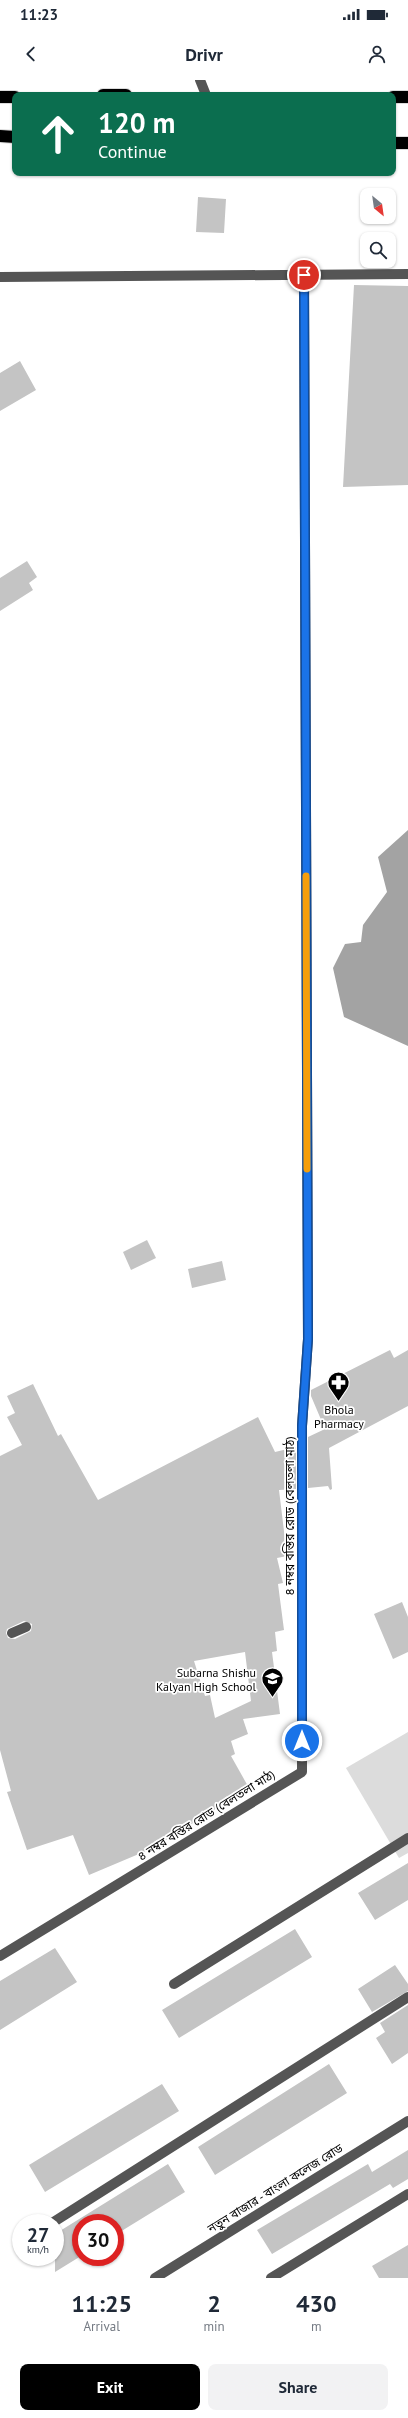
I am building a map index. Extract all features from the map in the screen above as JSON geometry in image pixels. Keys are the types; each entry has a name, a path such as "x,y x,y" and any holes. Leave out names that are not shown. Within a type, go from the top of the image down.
{"highway":[{"path":"0,97 12,97"},
{"path":"396,97 408,97"},
{"path":"0,136 12,137"},
{"path":"396,143 408,142"}],"street":[{"path":"200,80 205,92"},
{"path":"0,277 408,274"},
{"name":"৪ নম্বর বস্তির রোড (বেলতলা মাঠ)","path":"0,1956 302,1772 302,1426 308,1339 304,275"},
{"path":"12,1633 26,1627"},
{"path":"174,1984 408,1838"},
{"path":"64,2215 408,1997"},
{"name":"নতুন বাজার - বাংলা কলেজ রোড","path":"155,2278 408,2120"},
{"path":"271,2278 408,2194"}],"shaded area":[{"path":"408,830 408,1046 344,1017 333,968 345,944 361,942 363,925 387,892 378,857"},
{"path":"408,1732 408,1853 399,1858 346,1768"}],"building":[{"path":"198,197 226,199 224,233 196,232"},
{"path":"354,285 408,286 408,485 343,487"},
{"path":"20,361 36,390 0,411 0,373"},
{"path":"27,561 37,577 29,583 33,590 0,611 0,578"},
{"path":"147,1240 156,1258 131,1270 123,1252"},
{"path":"222,1261 226,1280 192,1288 188,1269"},
{"path":"390,1350 394,1358 408,1350 408,1406 329,1448 332,1489 330,1490 328,1486 308,1488 308,1437 325,1429 311,1396 311,1390"},
{"path":"33,1384 58,1436 61,1434 98,1500 258,1417 275,1452 296,1447 296,1489 279,1490 287,1556 277,1558 283,1583 278,1584 284,1630 275,1632 277,1651 272,1652 280,1714 243,1719 248,1734 231,1741 235,1754 231,1756 249,1788 153,1848 89,1875 73,1835 27,1850 7,1792 11,1791 0,1750 0,1456 22,1445 7,1417 15,1413 7,1396","holes":["24,1621 32,1624 31,1631 15,1639 8,1638 6,1633 7,1629","245,1652 251,1701 215,1718 210,1695 205,1696 194,1661"]},
{"path":"402,1602 408,1617 408,1652 393,1659 374,1614"},
{"path":"408,1863 408,1900 375,1920 358,1893"},
{"path":"295,1929 312,1957 179,2038 162,2010"},
{"path":"55,1948 77,1982 0,2030 0,1981"},
{"path":"395,1965 408,1984 408,1991 372,2012 358,1989"},
{"path":"408,2005 408,2053 392,2064 376,2038 385,2032 380,2023"},
{"path":"329,2064 347,2093 215,2175 198,2147"},
{"path":"162,2084 179,2111 45,2192 29,2165"},
{"path":"408,2150 408,2179 393,2188 390,2184 272,2254 257,2230 368,2164 372,2172"},
{"path":"168,2164 185,2192 124,2229 124,2214 87,2214"},
{"path":"72,2223 72,2262 55,2272 55,2266 64,2266 64,2228"},
{"path":"408,2245 408,2278 379,2278 372,2266"}],"slow traffic":[{"path":"306,876 307,1169"}],"place":[{"name":"Bhola Pharmacy","path":"339,1402"},
{"name":"Subarna Shishu Kalyan High School","path":"272,1698"}],"route":[{"path":"302,1741 302,1426 308,1339 304,275"}]}
